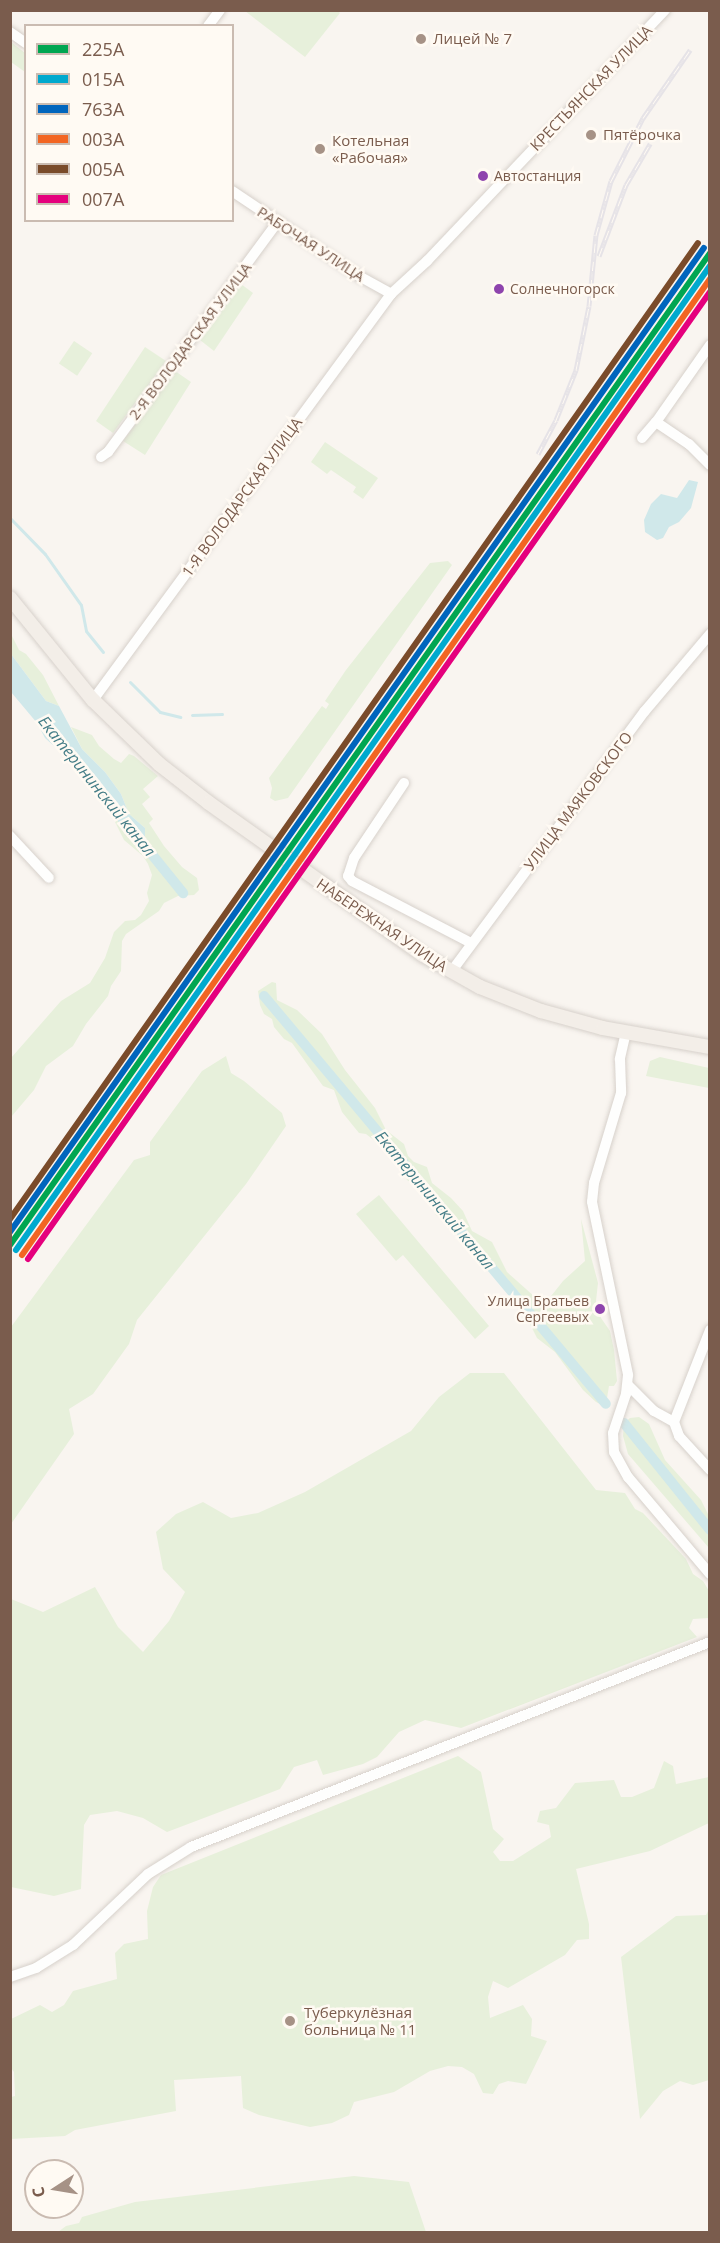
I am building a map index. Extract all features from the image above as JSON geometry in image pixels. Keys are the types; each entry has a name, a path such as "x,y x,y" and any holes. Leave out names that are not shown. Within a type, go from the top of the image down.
{"main road":[{"name":"НАБЕРЕЖНАЯ УЛИЦА","path":"10,598 93,700 133,740 209,804 423,955 492,993 541,1011 626,1032 710,1047"}],"street":[{"path":"210,24 220,10"},
{"name":"КРЕСТЬЯНСКАЯ УЛИЦА","path":"391,294 427,261 665,10"},
{"path":"10,32 24,42"},
{"name":"РАБОЧАЯ УЛИЦА","path":"234,192 391,294"},
{"name":"2-Я ВОЛОДАРСКАЯ УЛИЦА","path":"101,457 108,452 278,223"},
{"name":"1-Я ВОЛОДАРСКАЯ УЛИЦА","path":"93,700 391,294"},
{"path":"642,438 656,422 710,345"},
{"path":"656,422 689,444 710,465"},
{"name":"УЛИЦА МАЯКОВСКОГО","path":"452,972 471,943 645,711 710,634"},
{"path":"404,783 354,858 348,876 352,881 471,943"},
{"path":"10,836 49,878"},
{"path":"626,1032 620,1059 621,1093 594,1183 592,1202 624,1349 628,1385 612,1440 614,1452 628,1477 710,1574"},
{"path":"710,1330 674,1422 679,1436 710,1470"},
{"path":"628,1385 654,1411 674,1422"},
{"path":"10,1977 36,1968 73,1945 148,1874 191,1847 710,1642"}],"green space":[{"path":"245,11 338,11 340,13 305,57"},
{"path":"11,42 24,52 24,71 11,62"},
{"path":"241,284 253,293 214,351 200,340"},
{"path":"74,341 92,353 77,376 59,363"},
{"path":"145,347 166,361 113,433 96,421"},
{"path":"175,371 191,382 145,455 123,441"},
{"path":"325,442 378,478 363,499 353,492 356,487 331,470 327,474 311,462"},
{"path":"448,561 452,565 288,798 275,801 270,798 272,788 269,778 322,706 326,709 329,704 325,701 346,670 430,563"},
{"path":"10,632 19,650 26,654 43,675 59,706 46,701 11,654"},
{"path":"71,727 92,735 99,746 121,763 129,754 158,776 143,789 150,797 142,804 153,819 149,823 164,846 182,867 197,878 199,890 194,895 178,896 164,903 159,911 126,934 122,941 121,971 111,986 108,996 86,1024 73,1046 46,1066 34,1090 11,1117 11,1058 61,1001 90,983 105,958 114,932 125,921 135,920 141,915 149,901 147,893 152,875 148,864 143,856 124,840 115,822 116,813 118,821 145,828 129,814 121,794 105,772 82,749"},
{"path":"272,982 276,983 277,1000 297,1010 322,1034 345,1070 375,1108 386,1130 404,1144 408,1156 414,1162 427,1167 432,1183 463,1211 472,1231 492,1242 507,1272 544,1305 563,1281 585,1261 581,1219 598,1283 596,1301 601,1318 610,1331 614,1350 617,1381 614,1386 609,1386 606,1404 596,1402 583,1390 555,1352 537,1338 527,1318 494,1276 477,1257 466,1250 451,1224 436,1215 429,1197 421,1188 407,1180 397,1162 380,1145 366,1134 359,1133 342,1112 334,1090 323,1086 292,1043 284,1039 274,1027 272,1019 264,1014 260,1005 258,991"},
{"path":"226,1056 231,1073 282,1113 286,1126 246,1184 137,1320 129,1344 93,1394 69,1409 74,1434 11,1524 11,1327 134,1160 150,1155 150,1142 202,1071"},
{"path":"660,1057 709,1068 709,1088 646,1076 650,1061"},
{"path":"379,1195 489,1326 475,1339 403,1255 396,1261 356,1214"},
{"path":"470,1373 504,1373 596,1490 625,1493 635,1509 643,1513 686,1559 693,1574 703,1581 709,1591 709,1618 693,1619 689,1628 697,1637 461,1728 425,1720 399,1732 377,1757 363,1764 323,1775 317,1760 294,1767 280,1789 167,1832 143,1818 117,1811 90,1815 84,1825 81,1889 54,1896 11,1887 11,1599 43,1612 95,1587 118,1627 143,1652 169,1621 185,1592 163,1569 156,1532 176,1514 203,1502 231,1518 258,1513 305,1492 411,1431 439,1397"},
{"path":"639,1417 649,1424 665,1460 701,1500 709,1516 709,1548 628,1454 623,1436 624,1423 630,1418"},
{"path":"458,1756 481,1772 493,1829 504,1839 493,1852 500,1861 513,1861 551,1837 549,1825 537,1822 540,1811 556,1808 575,1783 614,1780 621,1797 632,1797 654,1788 664,1761 673,1766 676,1784 709,1777 709,1823 650,1851 576,1869 589,1924 589,1939 577,1940 565,1955 508,1988 493,1981 488,1997 490,2018 523,2005 532,2019 531,2036 547,2041 526,2084 508,2081 499,2084 493,2094 483,2093 474,2074 462,2067 448,2066 430,2071 394,2092 354,2102 349,2115 332,2123 310,2127 259,2115 243,2108 241,2076 174,2080 176,2111 75,2130 65,2136 11,2139 11,2097 15,2096 14,2072 11,2068 11,2019 40,2005 52,2012 64,2005 73,1991 117,1979 115,1953 124,1944 148,1939 147,1911 153,1887 161,1875"},
{"path":"709,1909 709,2080 693,2085 680,2081 663,2091 640,2119 621,1957 676,1916 706,1915"},
{"path":"354,2176 409,2182 426,2232 58,2232 66,2226 79,2223 84,2216 135,2202"}],"water":[{"path":"689,480 698,482 691,508 679,522 669,527 663,538 657,540 645,532 644,520 651,504 661,494 677,498"},
{"path":"11,654 46,701 59,706 82,749 105,772 121,794 129,814 145,828 145,841 133,841 118,821 115,807 107,795 92,777 76,772 73,763 45,738 37,723 11,692"}],"waterway":[{"path":"10,518 45,554 81,605 86,631 103,652"},
{"path":"130,682 160,712 180,717"},
{"path":"192,715 222,714"},
{"name":"Екатерининский канал","path":"80,766 123,819"},
{"name":"Екатерининский канал","path":"133,831 183,893"},
{"name":"Екатерининский канал","path":"264,996 606,1404"},
{"name":"Екатерининский канал","path":"624,1423 710,1530"}],"railway":[{"path":"538,454 556,420 576,370 589,306 596,235 611,181 643,118 690,50"},
{"path":"599,256 626,185 650,144"}],"transit line":[{"name":"005А","path":"10,1219 698,243"},
{"name":"763А","path":"10,1232 704,248"},
{"name":"225А","path":"10,1245 710,253"},
{"name":"015А","path":"16,1250 710,266"},
{"name":"003А","path":"22,1255 710,279"},
{"name":"007А","path":"28,1259 710,292"}],"place":[{"name":"Лицей № 7","path":"421,39"},
{"name":"Пятёрочка","path":"591,135"},
{"name":"Котельная «Рабочая»","path":"320,149"},
{"name":"Автостанция","path":"483,176"},
{"name":"Солнечногорск","path":"499,289"},
{"name":"Улица Братьев Сергеевых","path":"600,1309"},
{"name":"Туберкулёзная больница № 11","path":"290,2021"}]}
